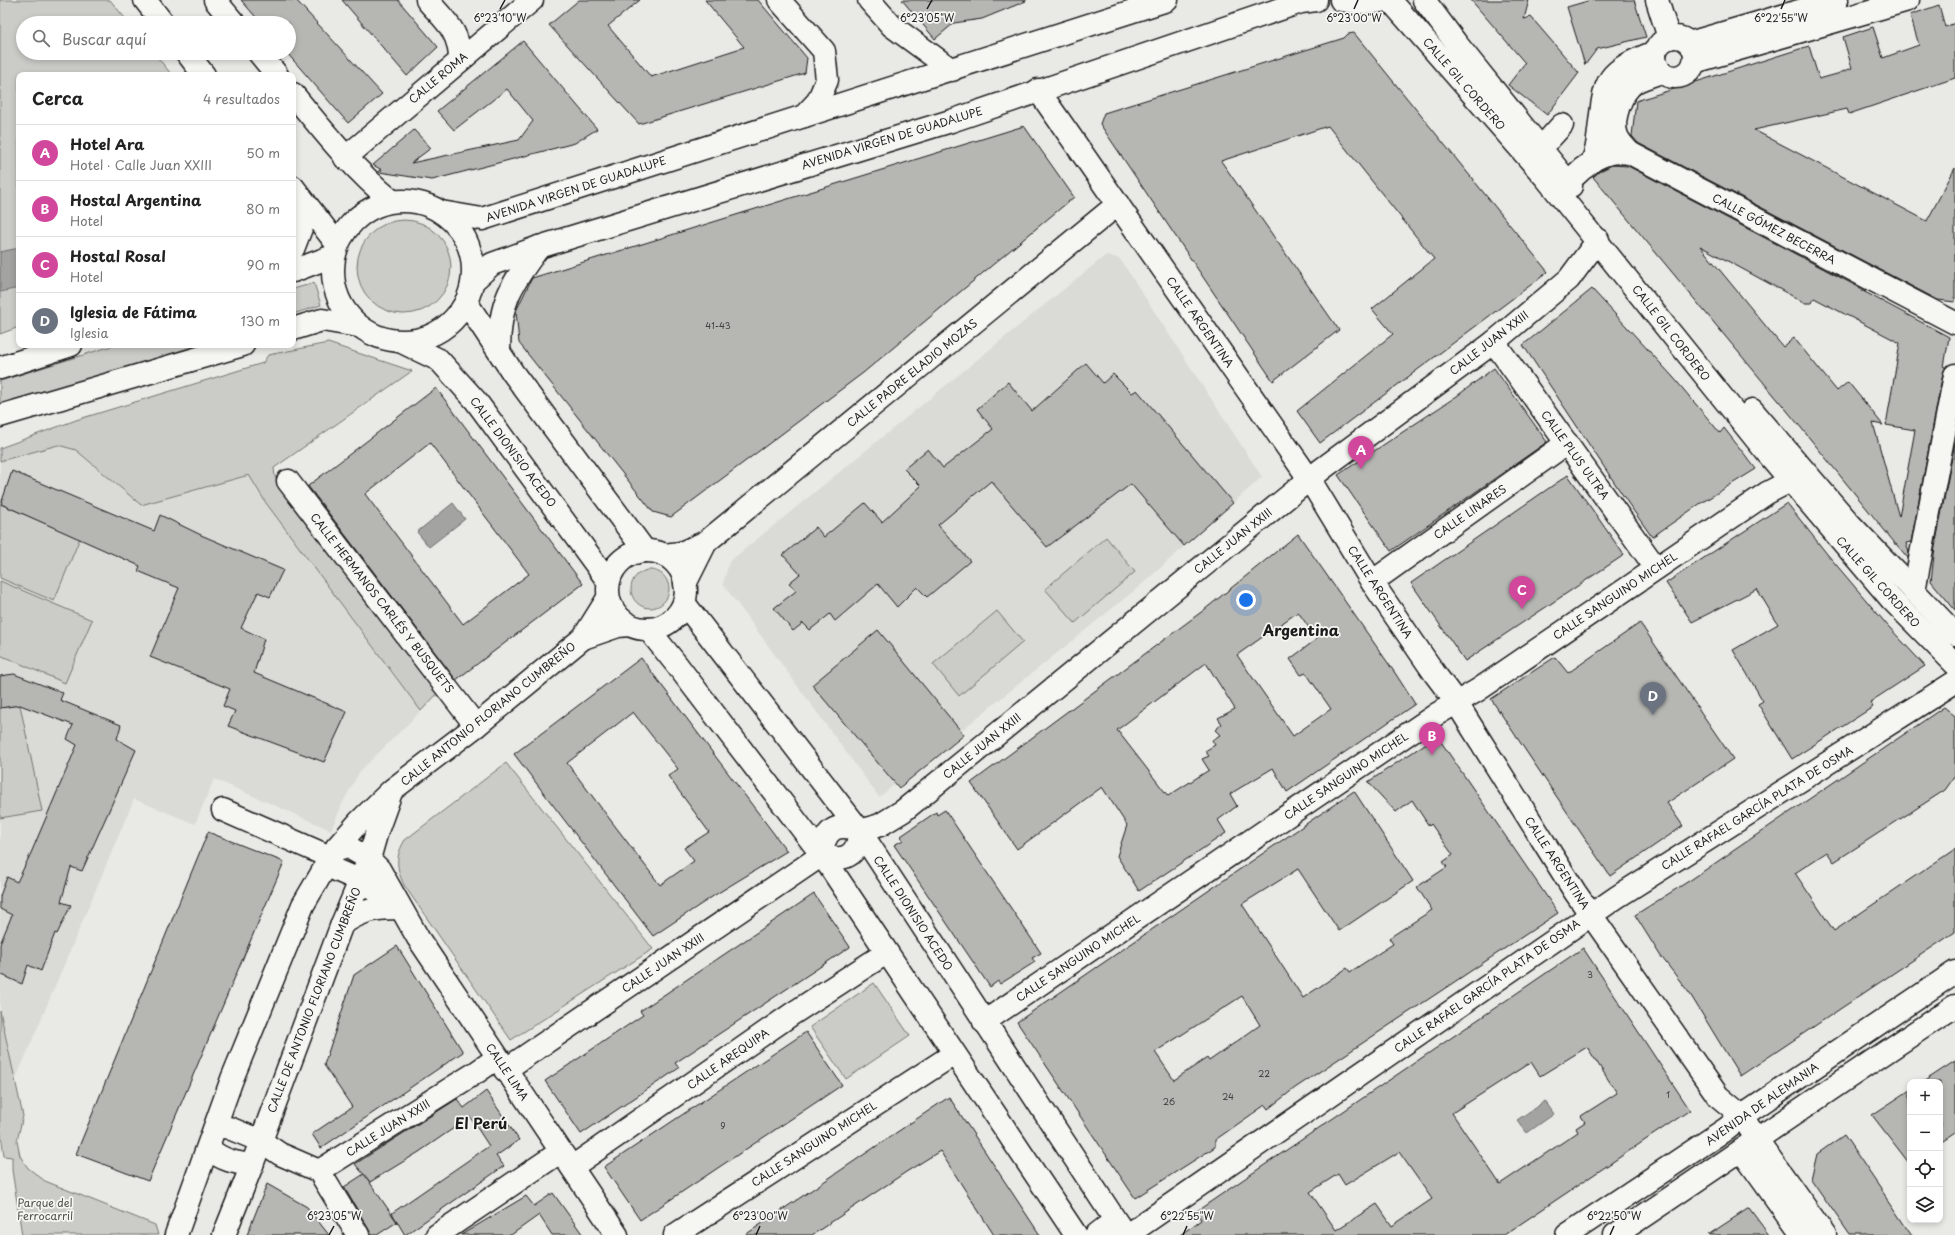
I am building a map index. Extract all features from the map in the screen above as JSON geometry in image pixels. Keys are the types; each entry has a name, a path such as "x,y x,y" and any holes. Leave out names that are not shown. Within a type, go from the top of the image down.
{"street":[{"path":"145,0 158,16"},
{"path":"215,0 228,16"},
{"path":"427,0 454,32 460,45 460,60"},
{"name":"CALLE ROMA","path":"345,158 532,0"},
{"path":"779,0 824,51 827,80 818,101 804,116"},
{"path":"869,0 892,26 952,70"},
{"name":"AVENIDA VIRGEN DE GUADALUPE","path":"441,212 482,219 952,70 1167,0"},
{"name":"AVENIDA VIRGEN DE GUADALUPE","path":"473,282 492,264 539,247 944,123 1301,2 1316,0"},
{"path":"1341,0 1357,3 1374,3 1386,0"},
{"name":"CALLE GIL CORDERO","path":"1390,0 1563,187 1780,445 1850,524 1955,634"},
{"name":"CALLE GIL CORDERO","path":"1424,0 1466,55 1542,147 1563,187 1598,240 1790,481 1891,600 1955,664"},
{"path":"1657,0 1674,53"},
{"path":"1630,153 1622,145 1616,134 1619,103 1628,89 1674,53 1837,0"},
{"path":"1592,161 1597,144 1601,107 1605,90 1610,78 1619,68 1674,53 1908,0"},
{"path":"192,60 202,72"},
{"path":"265,60 275,72"},
{"name":"CALLE ARGENTINA","path":"1038,90 1310,480 1372,582 1456,702 1591,915 1718,1096 1734,1123"},
{"path":"296,98 345,158 369,182 392,201"},
{"path":"1542,147 1562,125"},
{"name":"CALLE GÓMEZ BECERRA","path":"1563,187 1592,161 1604,154 1615,151 1630,153 1818,253 1955,323"},
{"path":"298,193 335,250"},
{"path":"296,240 302,223 298,193"},
{"path":"392,201 415,202 441,212 456,225 467,242 473,262 473,282 466,302 455,319 440,332 422,339 402,342 379,338 358,326 345,312 336,294 332,275 335,250 353,220 371,208 392,201"},
{"name":"CALLE PADRE ELADIO MOZAS","path":"654,553 681,553 706,542 1118,204"},
{"name":"CALLE JUAN XXIII","path":"860,831 880,825 903,811 1322,469 1494,342 1569,279 1598,240"},
{"path":"499,350 500,322 508,292 539,247"},
{"path":"296,270 335,250"},
{"path":"466,302 518,380 654,553"},
{"path":"296,328 322,320 358,326"},
{"name":"CALLE DIONISIO ACEDO","path":"402,342 439,360 476,402 608,589"},
{"name":"CALLE PLUS ULTRA","path":"1494,342 1656,568"},
{"path":"0,368 62,348"},
{"path":"0,416 233,348"},
{"path":"1914,591 1955,375"},
{"name":"CALLE LINARES","path":"1372,582 1567,443"},
{"name":"CALLE HERMANOS CARLÉS Y BUSQUETS","path":"288,481 476,726"},
{"name":"CALLE SANGUINO MICHEL","path":"984,1022 1456,702 1478,690 1767,493 1790,481"},
{"name":"CALLE PADRE ELADIO MOZAS","path":"684,594 706,542"},
{"path":"638,627 659,627 670,622 678,613 684,594 682,572 674,562 654,553 633,553 622,559 613,569 608,589 612,609 620,618 638,627 677,664 822,855 1076,1235"},
{"name":"CALLE ANTONIO FLORIANO CUMBREÑO","path":"583,638 608,589"},
{"name":"CALLE DIONISIO ACEDO","path":"684,594 860,831 1123,1232"},
{"name":"CALLE ANTONIO FLORIANO CUMBREÑO","path":"331,856 359,822 392,790 476,726 583,638 618,626 638,627"},
{"name":"CALLE RAFAEL GARCÍA PLATA DE OSMA","path":"1096,1235 1105,1228 1123,1232 1591,915 1955,682"},
{"name":"CALLE ANTONIO FLORIANO CUMBREÑO","path":"369,859 376,831 392,790"},
{"path":"176,1235 232,1079 303,905 331,856 223,810"},
{"path":"822,855 834,859 843,858 854,851 859,844 860,831"},
{"name":"CALLE LIMA","path":"400,908 359,880 331,856 350,848 369,859 385,878 400,908 501,1064 617,1235"},
{"name":"CALLE JUAN XXIII","path":"319,1171 477,1072 501,1064 822,855"},
{"name":"CALLE DE ANTONIO FLORIANO CUMBREÑO","path":"224,1235 252,1165 342,924 369,859"},
{"path":"342,924 357,914 368,910 379,908 400,908"},
{"name":"CALLE AREQUIPA","path":"437,1235 566,1159 886,952"},
{"name":"AVENIDA DE ALEMANIA","path":"1567,1235 1955,972"},
{"path":"1615,1235 1955,1006"},
{"name":"CALLE SANGUINO MICHEL","path":"675,1235 954,1054"},
{"path":"1734,1123 1767,1171 1802,1235"},
{"path":"216,1126 229,1128 261,1141 280,1154 319,1171 358,1235"},
{"path":"208,1149 220,1158 237,1164 252,1165"},
{"path":"1767,1171 1826,1235"}],"shaded area":[{"path":"16,249 16,289 0,292 0,252"},
{"path":"1106,255 1120,259 1262,477 1140,586 879,797 723,584 729,562"},
{"path":"58,445 76,450 141,505 249,475 266,503 421,711 360,771 343,802 331,830 214,779 195,824 134,799 15,1081 0,1011 0,461"},
{"path":"453,503 465,519 429,547 417,532"},
{"path":"1545,1101 1554,1114 1527,1133 1517,1120"}],"green space":[{"path":"0,0 110,0 123,16 16,16 16,60 160,60 170,72 16,72 16,328 0,334"},
{"path":"404,220 422,223 437,234 448,249 451,267 448,285 437,300 422,311 404,314 386,311 371,300 360,285 357,267 360,249 371,234 386,223"},
{"path":"314,283 321,305 296,313 296,288"},
{"path":"328,343 412,371 274,468 275,477 439,692 421,711 266,503 249,475 141,505 76,450 58,445 0,461 0,448 76,420 263,363 268,355"},
{"path":"105,348 189,348 0,410 0,381"},
{"path":"0,504 80,538 54,601 0,578"},
{"path":"1106,537 1135,572 1075,623 1045,589"},
{"path":"646,570 654,570 666,579 669,589 666,599 660,605 654,608 646,608 634,599 631,593 631,585 640,573"},
{"path":"0,581 92,620 65,683 0,655"},
{"path":"997,611 1023,642 959,696 933,664"},
{"path":"20,705 42,811 0,818 0,708"},
{"path":"506,763 653,949 511,1040 404,885 398,868 398,857 405,840"},
{"path":"874,983 910,1036 846,1079 810,1027"},
{"name":"Parque del Ferrocarril","path":"0,1011 23,1116 17,1141 20,1156 28,1168 45,1181 155,1225 158,1235 22,1235 12,1170 12,1157 4,1156 0,1127"}],"building":[{"path":"241,0 296,0 382,94 348,123 293,60 296,60 296,16 255,16"},
{"path":"342,0 398,0 438,47 407,76"},
{"path":"579,0 640,0 608,26 651,77 744,47 705,0 758,0 807,58 805,73 639,124 549,25"},
{"path":"902,0 1026,1 982,19 954,23 935,39"},
{"path":"1471,0 1529,0 1524,19 1531,17 1579,73 1547,115 1508,85 1525,63"},
{"path":"1591,0 1634,0 1646,37 1597,49 1585,65 1567,7"},
{"path":"1939,5 1945,27 1955,23 1955,78 1849,114 1847,109 1754,130 1927,221 1955,168 1955,302 1938,300 1638,143 1632,136 1636,101 1809,46 1819,79 1837,74 1852,68 1843,37 1873,27 1883,58 1919,45 1910,15"},
{"path":"1354,33 1548,272 1320,443 1297,411 1393,334 1372,309 1434,259 1328,126 1221,161 1339,330 1273,381 1100,124 1104,113 1344,38 1348,34"},
{"path":"523,41 597,129 575,143 432,180 379,172 379,170 382,170 373,165 414,130 431,148 411,163 519,140 533,121 507,89 454,130 437,111"},
{"path":"1024,126 1074,197 863,373 671,517 653,512 519,343 516,311 532,278"},
{"path":"1612,165 1628,166 1866,291 1861,290 1949,337 1944,367 1946,367 1943,373 1911,542 1906,543 1909,553 1908,558 1896,544 1894,544 1894,542 1798,424 1593,177 1600,171","holes":["1700,246 1805,303 1812,303 1814,298 1900,343 1886,425 1915,430 1899,517 1873,423 1883,425 1848,382 1837,391 1794,338 1783,347"]},
{"path":"1592,289 1673,377 1720,433 1724,428 1756,469 1701,503 1652,537 1523,345"},
{"path":"1086,363 1103,383 1113,374 1132,393 1137,390 1233,503 1184,546 1131,484 1047,547 991,481 938,525 970,561 927,597 917,587 897,607 878,584 835,621 830,614 810,630 803,623 793,631 774,608 796,591 789,583 800,574 783,555 816,527 824,537 865,503 882,522 921,486 904,469 928,449 943,468 993,429 977,409 1008,382 1032,411"},
{"path":"1494,368 1547,442 1391,551 1338,475 1457,396"},
{"path":"436,388 583,584 456,680 308,486","holes":["430,443 529,574 463,624 365,494"]},
{"path":"1955,442 1955,610 1931,581 1935,547"},
{"path":"12,471 154,531 160,515 201,535 283,570 270,597 258,592 241,628 264,639 254,673 347,712 324,762 228,726 235,711 223,706 230,689 150,657 179,588 138,571 140,566 1,504"},
{"path":"1568,475 1624,555 1465,661 1411,583"},
{"path":"1787,503 1827,554 1888,626 1925,666 1870,702 1873,707 1792,759 1758,704 1763,701 1733,650 1778,624 1757,589 1692,622 1666,583"},
{"path":"1298,534 1415,704 1287,792 1273,768 1230,794 1237,806 1218,820 1226,833 1139,891 1117,856 1127,825 1102,787 1017,849 971,783 1204,610","holes":["1298,612 1317,639 1290,659 1301,675 1306,673 1331,709 1293,736 1237,655","1206,663 1235,709 1218,718 1222,724 1215,730 1220,735 1212,740 1215,745 1205,751 1209,756 1202,759 1209,770 1168,796 1117,730"]},
{"path":"1640,623 1733,759 1667,803 1683,826 1610,876 1491,699 1555,657 1568,673"},
{"path":"878,630 964,735 899,788 812,685"},
{"path":"641,658 787,851 718,893 653,936 514,754","holes":["633,712 678,769 668,776 709,832 684,848 694,861 660,885 567,763"]},
{"path":"14,674 63,693 60,700 121,725 117,739 136,750 82,871 71,867 61,902 71,905 57,934 55,933 41,971 28,965 22,984 0,974 0,944 12,915 0,909 0,896 7,877 17,882 77,745 67,739 73,725 20,705 0,708 0,676"},
{"path":"1944,707 1955,716 1955,776 1945,790 1834,862 1827,852 1795,873 1834,931 1955,849 1955,932 1740,1076 1690,994 1660,955 1635,915 1692,879"},
{"path":"1437,736 1558,913 1295,1088 1268,1109 1265,1105 1215,1140 1215,1147 1135,1198 1017,1022 1354,791 1413,881 1339,931 1298,869 1242,904 1303,998 1347,968 1350,972 1393,944 1389,938 1432,910 1417,887 1447,867 1443,862 1453,855 1431,824 1429,826 1412,800 1396,812 1368,782","holes":["1242,996 1260,1025 1209,1061 1207,1058 1174,1080 1155,1052"]},
{"path":"945,810 1041,953 1032,958 1035,962 1000,984 998,981 990,987 894,845 903,840 901,836 936,812 937,815"},
{"path":"208,832 284,862 148,1181 76,1154"},
{"path":"814,894 850,947 675,1063 679,1068 581,1134 545,1081 643,1015 640,1011"},
{"path":"397,946 463,1052 321,1148 312,1134 352,1107 324,1065 354,975"},
{"path":"1583,948 1690,1110 1504,1235 1180,1235 1201,1220 1197,1211","holes":["1587,1047 1617,1093 1581,1116 1585,1122 1576,1128 1578,1132 1500,1184 1452,1113 1531,1062 1540,1076","1399,1152 1432,1199 1392,1226 1377,1204 1336,1230 1310,1192 1338,1174 1345,1185"]},
{"path":"806,1032 842,1085 640,1220 604,1167"},
{"path":"1955,1061 1955,1132 1943,1140 1943,1079 1928,1079"},
{"path":"486,1091 519,1140 496,1156 504,1166 405,1235 392,1213 489,1146 470,1117 419,1152 370,1182 355,1164 457,1099 464,1108"},
{"path":"1907,1092 1907,1160 1872,1115"},
{"path":"949,1097 1040,1235 994,1235 940,1151 812,1235 745,1235"},
{"path":"1844,1135 1912,1235 1850,1235 1811,1179 1817,1154"},
{"path":"364,1174 397,1222 377,1235 372,1235 344,1187"},
{"path":"267,1184 307,1207 329,1235 247,1235"},
{"path":"553,1193 583,1235 552,1235 539,1215 511,1235 461,1235 526,1196 534,1206"},
{"path":"1749,1208 1769,1235 1708,1235"}],"place":[{"name":"Hotel Ara","path":"1361,469"},
{"name":"Hostal Rosal","path":"1522,609"},
{"name":"Iglesia de Fátima","path":"1653,715"},
{"name":"Hostal Argentina","path":"1432,755"}],"district":[{"name":"Argentina","path":"1301,631"},
{"name":"El Perú","path":"481,1124"}]}
